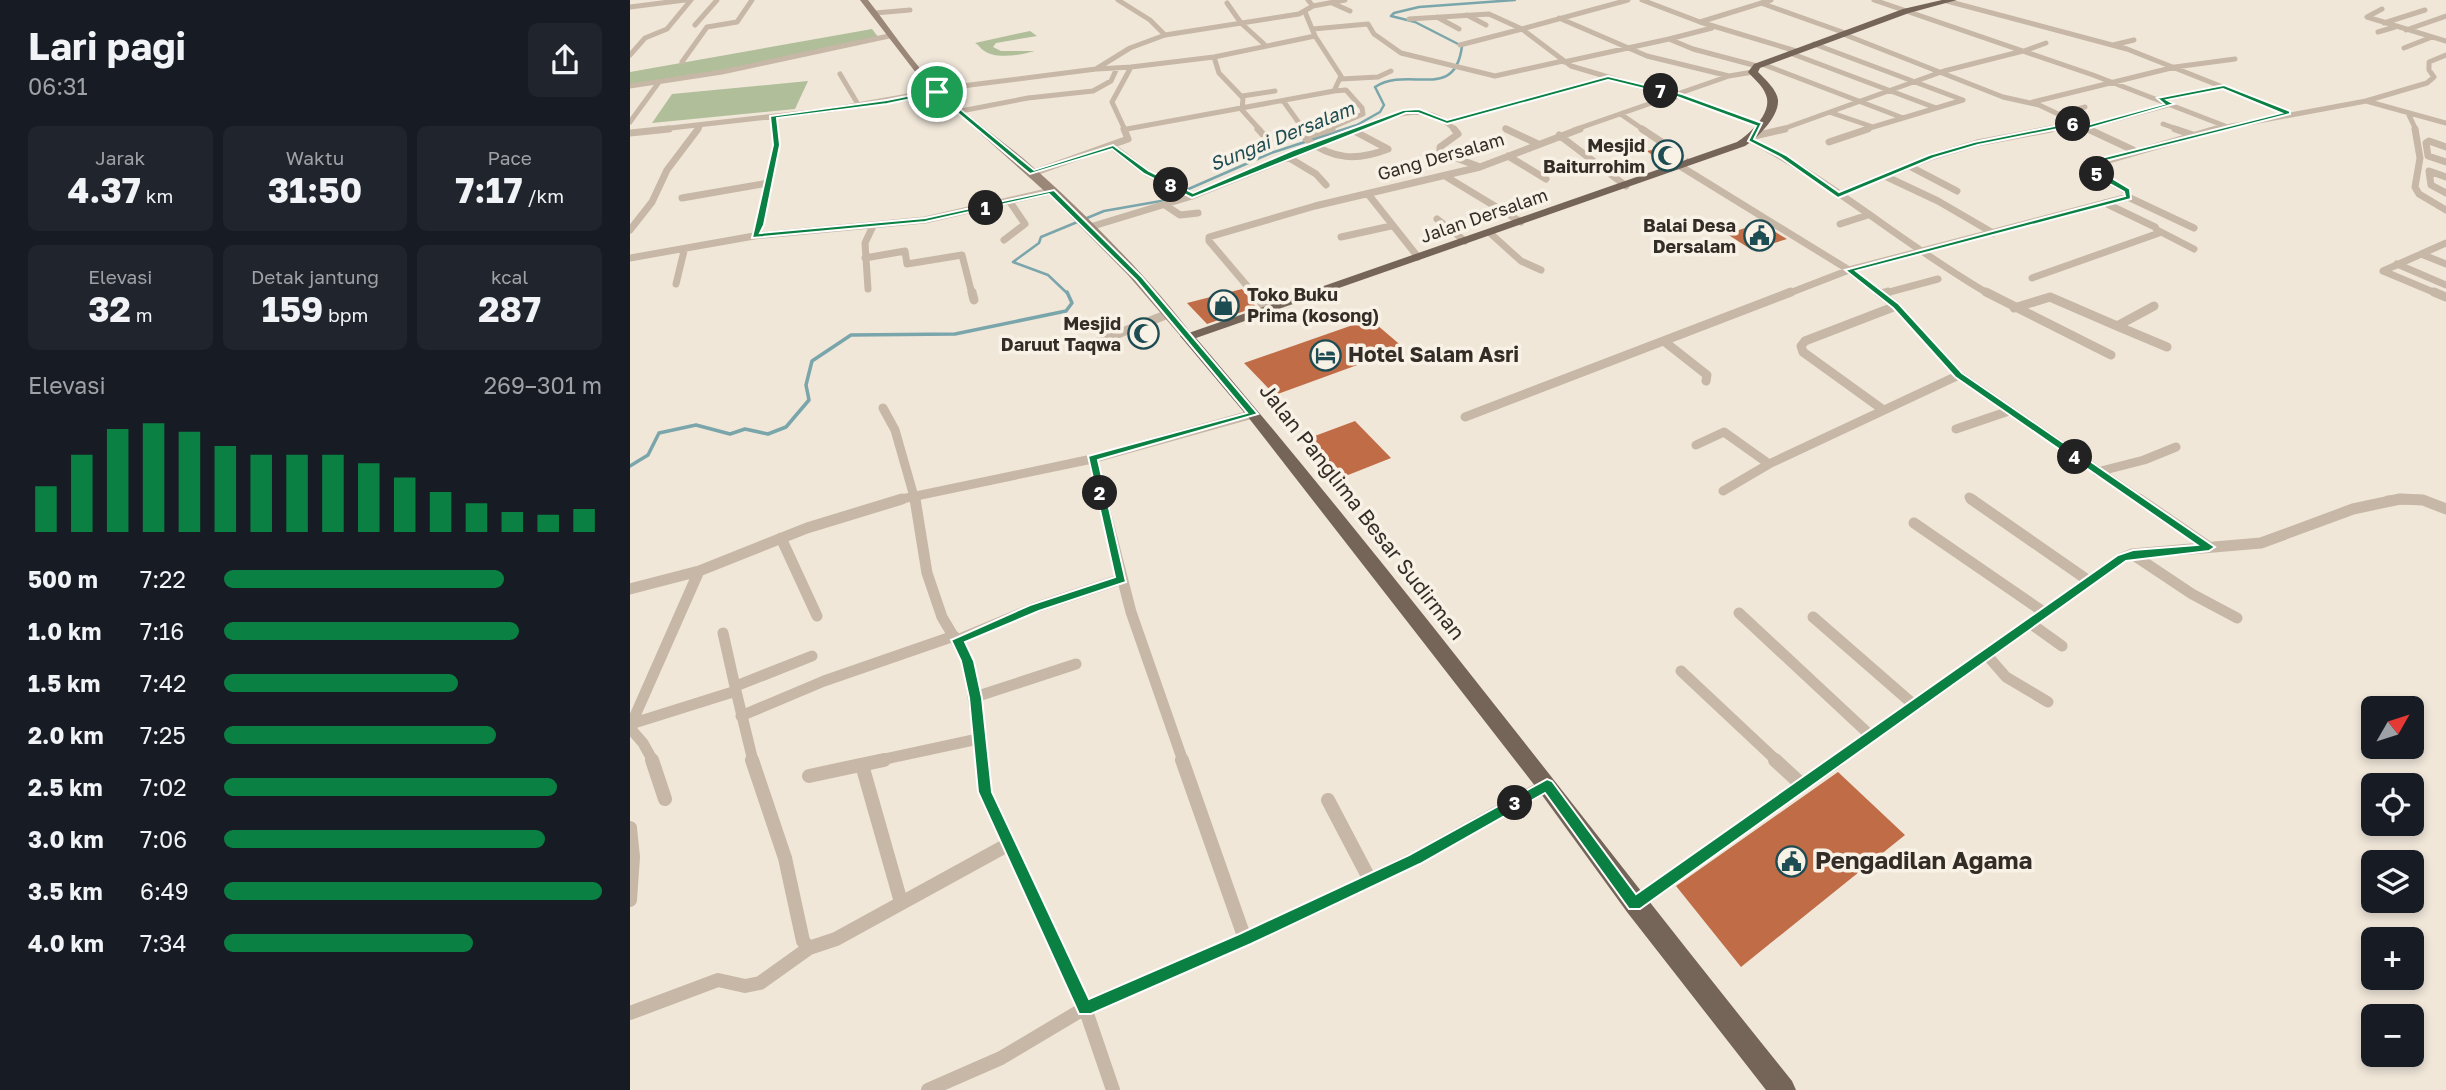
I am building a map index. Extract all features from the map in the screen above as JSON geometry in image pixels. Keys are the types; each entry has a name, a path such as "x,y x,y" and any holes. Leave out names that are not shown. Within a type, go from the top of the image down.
{"main road":[{"name":"Jalan Panglima Besar Sudirman","path":"864,0 889,36 937,92 1033,173 1089,226 1253,414 1547,785 1634,904 1783,1090"},
{"path":"1755,134 1773,98 1758,67 1906,11 1942,1"},
{"name":"Jalan Dersalam","path":"1187,336 1626,186 1755,134"}],"street":[{"path":"631,8 685,0"},
{"path":"630,55 645,38 667,29 691,0"},
{"path":"695,25 717,0"},
{"path":"682,62 707,27 737,22 752,0"},
{"path":"1118,0 1149,19 1165,34"},
{"path":"1308,0 1312,6"},
{"path":"1096,69 1130,48 1165,34 1305,12 1312,6 1345,0"},
{"path":"1460,45 1628,0"},
{"path":"1642,0 1793,52 1936,108"},
{"path":"1700,22 1771,0"},
{"path":"1874,0 2111,81 2225,126"},
{"path":"1942,1 2112,45 2175,67 2288,113"},
{"path":"1758,2 1944,71 2003,97 2031,102 2133,150"},
{"path":"1227,3 1241,23 1264,44"},
{"path":"1332,3 1350,11"},
{"path":"1659,6 1671,3"},
{"path":"2382,9 2367,17 2441,38"},
{"path":"875,13 909,10"},
{"path":"2384,23 2425,10"},
{"path":"1305,12 1341,79"},
{"path":"1409,19 1493,14 1541,40 1564,62 1608,78 1678,96 1755,134 1918,251 2014,308 2111,355"},
{"path":"1467,15 1486,25"},
{"path":"1437,16 1459,29"},
{"path":"2406,30 2446,16"},
{"path":"1559,18 1659,60 1729,76"},
{"path":"630,133 859,106 992,83 1096,69 1214,57 1314,32 1368,24 1374,34 1397,51 1496,77 1715,27"},
{"path":"2378,32 2395,27"},
{"path":"1453,34 1469,43"},
{"path":"2056,40 2068,34"},
{"path":"630,86 722,72 889,36"},
{"path":"2404,48 2441,38"},
{"path":"1669,39 1863,102 1903,118"},
{"path":"2112,45 2134,40"},
{"path":"1755,134 1764,136 1944,71 2046,43"},
{"path":"1814,44 1964,100 1829,142"},
{"path":"2129,197 2127,191 2085,167 2133,150 2225,126 2409,91 2434,77 2429,70 2429,62 2446,55"},
{"path":"1214,57 1219,73 1242,96 1242,110 1269,141 1264,146 1217,162"},
{"path":"2031,102 2175,67 2235,59"},
{"path":"1033,173 1113,147 1128,139 1127,129 1112,104 1131,67"},
{"name":"Gang Dersalam","path":"1267,309 1209,241 1209,237 1480,166 1559,135 1758,67"},
{"path":"1093,91 1111,81 1116,68"},
{"path":"1341,79 1378,77 1391,71"},
{"path":"840,74 859,106"},
{"path":"1447,122 1608,78"},
{"path":"1334,92 1341,79"},
{"path":"630,122 659,82"},
{"path":"992,83 1002,89"},
{"path":"2160,100 2224,87"},
{"path":"1089,226 1165,205 1286,156 1309,141 1363,114 1363,108 1346,90 1127,129"},
{"path":"961,111 1028,98 1093,91 1116,92"},
{"path":"1242,96 1275,91"},
{"path":"1010,94 1028,98"},
{"path":"2366,100 2446,123"},
{"path":"1284,102 1304,129 1309,141 1345,160 1388,149 1356,132"},
{"path":"2087,127 2171,104"},
{"path":"2060,114 2085,107"},
{"path":"1309,141 1356,132 1411,110 1447,122 1458,134 1440,147 1440,152 1480,166"},
{"path":"1832,113 1873,127"},
{"path":"2408,113 2419,141 2420,174 2415,187 2418,194 2446,210"},
{"path":"1622,115 1669,147"},
{"path":"754,236 760,225 776,145 774,116"},
{"path":"1838,195 1931,157 1977,143 2079,123"},
{"path":"2163,124 2193,135"},
{"path":"630,230 652,202 667,170 701,125"},
{"path":"1505,128 1538,144"},
{"path":"1559,135 1626,186"},
{"path":"2446,148 2427,141 2428,184 2443,192 2446,200"},
{"path":"1113,147 1147,173 1189,194"},
{"path":"1286,156 1316,174 1326,186"},
{"path":"1508,156 1546,179"},
{"path":"2428,156 2446,162"},
{"path":"1685,164 1849,270 1896,306 1959,375 2209,547"},
{"path":"1911,167 1957,191"},
{"path":"2429,170 2446,177"},
{"path":"1445,176 1521,222"},
{"path":"1887,177 1938,201 1993,233"},
{"path":"682,198 768,183"},
{"path":"630,258 684,251 754,236 925,220 1051,191"},
{"path":"1368,194 1418,257"},
{"path":"1465,417 1849,270 1918,251 2129,197 2194,228"},
{"path":"1004,240 1025,223 1010,202"},
{"path":"2105,204 2194,248"},
{"path":"1165,205 1180,215 1198,213"},
{"path":"1840,224 1868,215"},
{"path":"1437,219 1465,241"},
{"path":"868,289 865,243 873,226"},
{"path":"1341,237 1391,226"},
{"path":"2032,278 2119,250 2156,236 2159,232"},
{"path":"1490,233 1521,261 1541,270"},
{"path":"2445,244 2383,271 2446,297"},
{"path":"677,284 684,251"},
{"path":"865,258 905,251 907,264 962,255 974,300"},
{"path":"2421,254 2446,264"},
{"path":"2398,264 2446,285"},
{"path":"1881,294 1938,279"},
{"path":"2014,308 2050,297 2167,347"},
{"path":"1882,409 1804,352 1801,346 1805,341 1896,306"},
{"path":"2117,326 2154,306"},
{"path":"1083,348 1117,332 1168,314"},
{"path":"1665,342 1703,370 1706,381"},
{"path":"1723,491 1769,464 1959,375"},
{"path":"883,408 895,430 914,495 927,573 942,617 968,661 975,698 985,792 1085,1008 1113,1090"},
{"path":"1956,429 2009,411"},
{"path":"630,589 699,571 782,538 914,495 1092,459 1253,414"},
{"path":"1696,445 1724,432 1769,464"},
{"path":"2098,472 2144,460 2176,447"},
{"path":"1092,459 1122,579 1245,939"},
{"path":"1969,497 2089,582"},
{"path":"1634,904 2122,558 2133,554 2239,547 2265,542 2376,503 2405,498 2418,499 2446,509"},
{"path":"1914,523 2045,613"},
{"path":"782,538 817,616"},
{"path":"2133,554 2192,594 2237,618"},
{"path":"631,726 699,571"},
{"path":"741,716 824,681 1122,579"},
{"path":"1739,613 1871,736"},
{"path":"1813,617 1914,705"},
{"path":"2030,623 2062,646"},
{"path":"723,633 745,738 785,858 803,941 809,948"},
{"path":"1986,654 2006,677 2048,702"},
{"path":"631,726 736,688 812,656"},
{"path":"975,698 1076,664"},
{"path":"1681,671 1802,785"},
{"path":"631,726 653,763 665,799"},
{"path":"809,776 978,739"},
{"path":"862,765 901,902"},
{"path":"928,1090 1001,1058 1085,1008 1245,939 1415,859 1547,785"},
{"path":"1328,800 1370,880"},
{"path":"630,828 633,857 630,900"},
{"path":"630,1013 718,980 733,979 746,986 758,983 809,948 836,939 1009,844"}],"green space":[{"path":"872,29 879,38 744,68 630,86 630,72"},
{"path":"1030,31 1037,36 996,43 993,47 1001,51 1035,51 1029,53 994,55 975,43"},
{"path":"808,81 795,109 652,123 672,94"}],"building":[{"name":"Mesjid Baiturrohim","path":"1660,148 1668,153 1674,150 1684,158 1664,165 1647,151"},
{"name":"Balai Desa Dersalam","path":"1760,223 1787,239 1752,250 1727,234"},
{"name":"Toko Buku Prima (kosong)","path":"1242,289 1256,307 1207,324 1187,303"},
{"name":"Hotel Salam Asri","path":"1370,319 1404,348 1275,395 1244,363"},
{"path":"1355,421 1391,458 1338,479 1304,440"},
{"name":"Pengadilan Agama","path":"1838,772 1905,835 1741,967 1676,886"}],"waterway":[{"name":"Sungai Dersalam","path":"1068,294 1048,275 1013,262 1039,243 1041,237 1104,211 1161,201 1271,153 1357,125 1380,112 1384,105 1375,87 1388,81 1429,80 1450,73 1458,63 1462,46 1415,22 1391,16 1394,13 1419,7 1515,0"},
{"name":"Sungai Dersalam","path":"630,466 648,455 659,433 696,425 730,434 745,429 768,434 786,427 809,400 806,385 812,361 851,335 955,334 1066,311 1072,303 1068,294"}],"tunnel":[{"path":"1669,147 1687,162"}],"place":[{"name":"Mesjid Baiturrohim","path":"1668,156"},
{"name":"Balai Desa Dersalam","path":"1759,236"},
{"name":"Toko Buku Prima (kosong)","path":"1224,305"},
{"name":"Mesjid Daruut Taqwa","path":"1144,334"},
{"name":"Hotel Salam Asri","path":"1325,355"},
{"name":"Pengadilan Agama","path":"1792,861"}],"route":[{"path":"1608,78 1650,87 1760,125 1751,140 1784,156 1838,195 1867,186 1931,157 1977,143 2079,123 2087,127 2171,104 2160,100 2224,87 2288,113 2133,150 2085,167 2127,191 2129,197 1849,270 1896,306 1959,375 2209,547 2133,554 2122,558 1634,904 1547,785 1415,859 1245,939 1085,1008 985,792 975,698 968,661 957,640 1034,608 1122,579 1092,459 1253,414 1139,279 1090,227 1051,191 979,210 925,220 754,236 760,225 776,145 774,116 887,102 937,92 1033,173 1113,147 1147,173 1192,196 1296,152 1337,139 1405,111 1419,111 1447,122 1608,78"}]}
